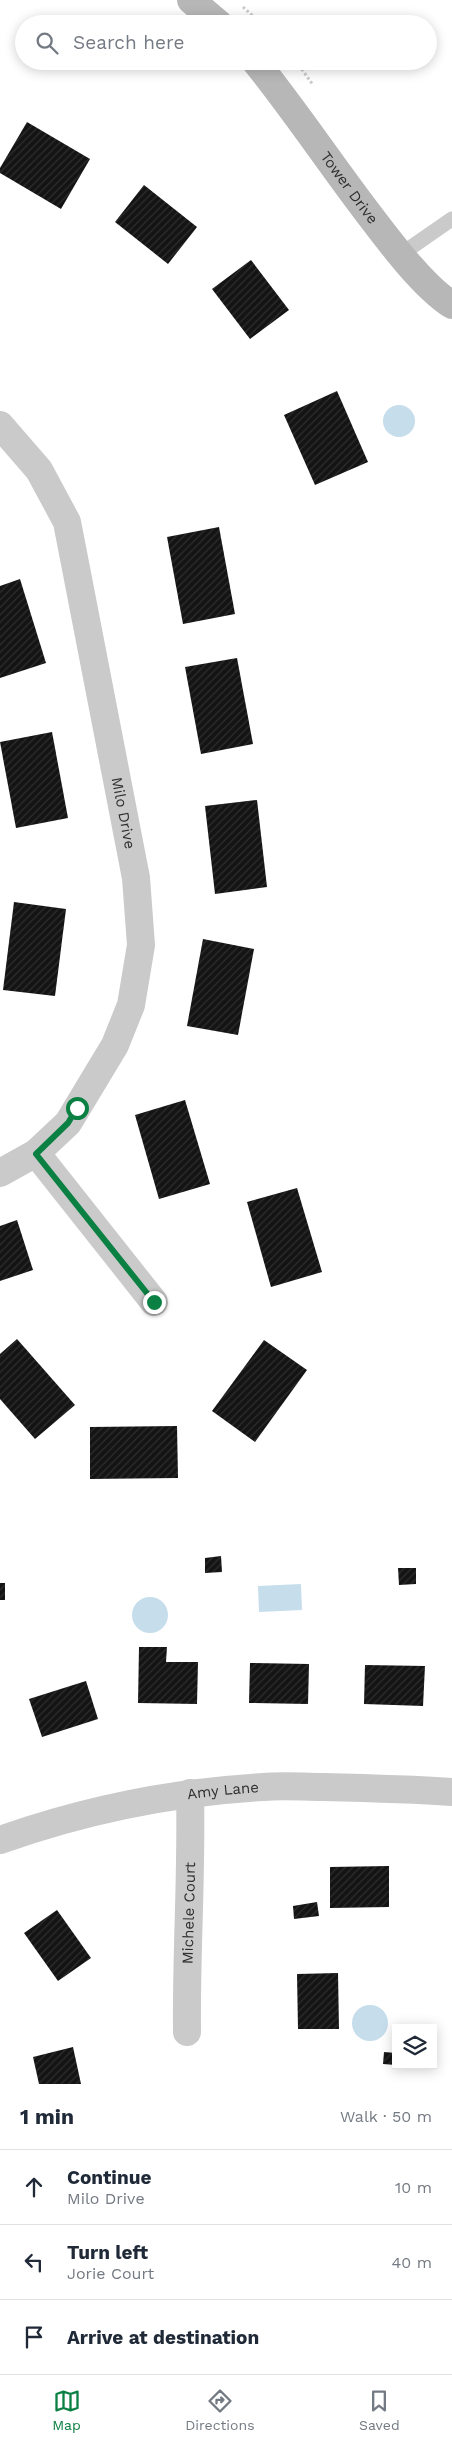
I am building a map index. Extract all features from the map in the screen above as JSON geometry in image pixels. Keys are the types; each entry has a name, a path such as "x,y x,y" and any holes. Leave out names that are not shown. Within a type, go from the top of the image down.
{"street":[{"path":"191,0 208,15"},
{"name":"Tower Drive","path":"262,70 288,102 332,166 400,255 452,304"},
{"name":"Milo Drive","path":"0,425 39,470 67,522 136,878 142,945 130,1006 115,1045 68,1123 36,1154 0,1173"},
{"path":"36,1154 154,1302"},
{"name":"Amy Lane","path":"0,1840 31,1829 118,1806 190,1793 264,1786 397,1788 452,1792"},
{"name":"Michele Court","path":"187,2032 186,1976 192,1868 190,1793"}],"lane":[{"path":"400,255 452,219"}],"path":[{"path":"242,6 252,15"}],"water":[{"path":"399,405 405,406 410,410 414,415 414,427 410,432 405,436 399,437 393,436 388,432 384,427 383,421 384,415 388,410 393,406"},
{"path":"301,1584 302,1610 259,1612 258,1586"},
{"path":"150,1597 157,1598 163,1602 167,1608 167,1622 163,1628 157,1632 150,1633 143,1632 137,1628 133,1622 132,1615 133,1608 137,1602 143,1598"},
{"path":"370,2005 377,2006 383,2010 387,2016 387,2030 383,2036 377,2040 370,2041 363,2040 357,2036 353,2030 352,2023 353,2016 357,2010 363,2006"}],"building":[{"path":"27,122 90,159 61,209 0,173 0,168"},
{"path":"144,185 197,227 168,264 115,222"},
{"path":"251,260 289,310 250,339 212,289"},
{"path":"337,391 368,462 315,485 284,415"},
{"path":"219,527 235,614 183,624 167,537"},
{"path":"20,579 46,663 0,678 0,586"},
{"path":"237,658 253,744 201,754 185,667"},
{"path":"52,732 68,818 16,828 0,742"},
{"path":"257,800 267,887 215,894 205,806"},
{"path":"14,902 66,909 55,996 3,990"},
{"path":"203,939 254,949 238,1035 187,1026"},
{"path":"185,1100 210,1184 159,1199 135,1115"},
{"path":"297,1188 322,1272 271,1287 247,1202"},
{"path":"17,1220 33,1270 0,1281 0,1226"},
{"path":"17,1339 75,1405 35,1439 0,1399 0,1354"},
{"path":"264,1340 307,1370 255,1442 212,1411"},
{"path":"177,1426 178,1478 90,1479 90,1427"},
{"path":"221,1556 222,1572 205,1573 205,1558"},
{"path":"398,1568 416,1568 416,1584 399,1585"},
{"path":"0,1583 5,1583 5,1600 0,1600"},
{"path":"139,1647 167,1647 166,1662 198,1662 197,1704 138,1703"},
{"path":"250,1663 309,1664 308,1704 249,1703"},
{"path":"365,1665 425,1666 423,1706 364,1704"},
{"path":"86,1681 98,1719 42,1737 29,1699"},
{"path":"389,1866 389,1907 330,1908 330,1867"},
{"path":"317,1902 319,1916 294,1919 293,1906"},
{"path":"57,1910 91,1958 58,1981 24,1933"},
{"path":"338,1973 339,2029 298,2029 297,1974"},
{"path":"73,2047 81,2084 39,2084 33,2057"},
{"path":"384,2052 392,2053 392,2065 383,2064"}],"route":[{"path":"77,1108 68,1123 36,1154 154,1302"}]}
